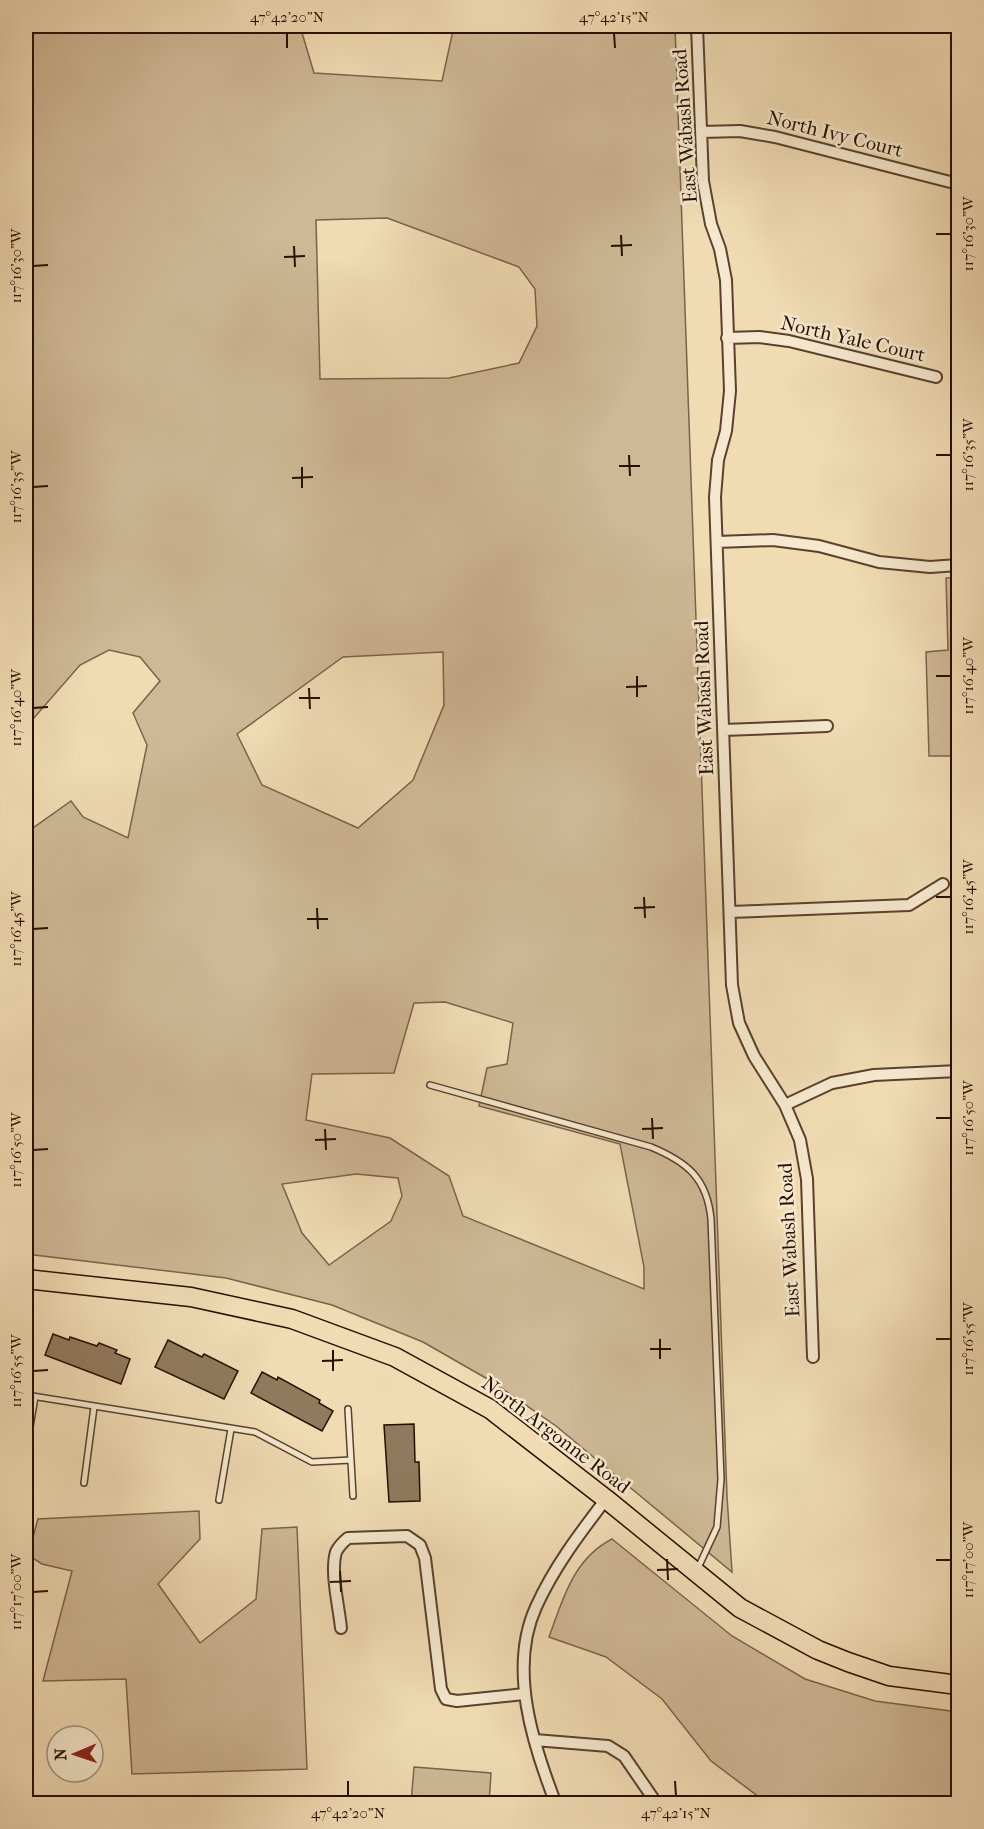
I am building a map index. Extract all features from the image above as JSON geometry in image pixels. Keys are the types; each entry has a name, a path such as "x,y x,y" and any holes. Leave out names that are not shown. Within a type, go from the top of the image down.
{"main road":[{"name":"North Argonne Road","path":"26,1279 191,1297 292,1319 395,1357 490,1409 606,1498 740,1608 818,1650 889,1676 958,1685"}],"street":[{"name":"East Wabash Road","path":"697,26 703,181 711,224 720,249 726,280 730,391 726,431 718,460 715,497 732,985 739,1023 754,1056 785,1105 800,1140 807,1179 813,1357"},
{"name":"North Ivy Court","path":"701,132 740,131 775,137 958,184"},
{"name":"North Yale Court","path":"727,338 789,341 936,377"},
{"path":"717,542 773,540 819,546 879,562 930,567 958,566"},
{"path":"723,730 827,726"},
{"path":"730,912 909,905 943,884"},
{"path":"785,1105 832,1083 874,1075 958,1071"},
{"path":"556,1803 538,1758 524,1694 525,1648 535,1609 562,1557 606,1498"},
{"path":"341,1628 334,1565 340,1544 348,1538 407,1536 420,1545 425,1558 441,1689 446,1699 457,1701 524,1694"},
{"path":"534,1740 608,1746 624,1756 657,1803"}],"lane":[{"path":"430,1085 651,1147 682,1163 702,1183 710,1205 711,1219 721,1479 717,1527 696,1572"},
{"path":"26,1395 261,1435 312,1462 351,1460"},
{"path":"26,1449 35,1397"},
{"path":"84,1483 94,1407"},
{"path":"348,1410 353,1496"},
{"path":"219,1500 231,1429"}],"shaded area":[{"path":"26,26 300,26 314,73 442,81 454,26 675,26 727,1496 732,1572 556,1426 491,1381 423,1342 332,1305 226,1278 26,1254 26,833 71,801 83,817 128,838 147,745 133,713 160,681 140,657 109,650 80,665 26,727","holes":["387,218 519,267 535,289 537,326 519,363 449,378 320,379 316,220","443,652 444,705 413,780 358,828 262,785 237,734 343,657","445,1002 513,1023 507,1064 487,1068 479,1106 620,1144 644,1267 644,1289 463,1216 449,1176 390,1138 306,1120 312,1074 394,1073 414,1003","356,1174 398,1178 402,1196 391,1221 329,1265 302,1233 282,1184"]},
{"path":"946,578 958,578 958,756 929,756 926,652 948,650"},
{"path":"199,1511 200,1539 158,1584 200,1643 256,1599 262,1529 297,1527 307,1769 132,1774 126,1679 43,1681 72,1571 42,1564 28,1555 38,1519"},
{"path":"612,1539 732,1636 805,1679 875,1701 958,1712 958,1803 767,1803 711,1761 662,1699 606,1657 549,1637 571,1581 588,1557"},
{"path":"414,1767 491,1773 489,1803 411,1803"}],"building":[{"path":"53,1334 97,1346 99,1343 117,1350 115,1353 130,1359 121,1384 45,1355"},
{"path":"168,1340 238,1371 224,1399 155,1367"},
{"path":"262,1372 277,1380 278,1377 320,1400 319,1403 333,1411 322,1431 251,1393"},
{"path":"414,1424 415,1462 419,1462 420,1501 389,1502 384,1425"}]}
